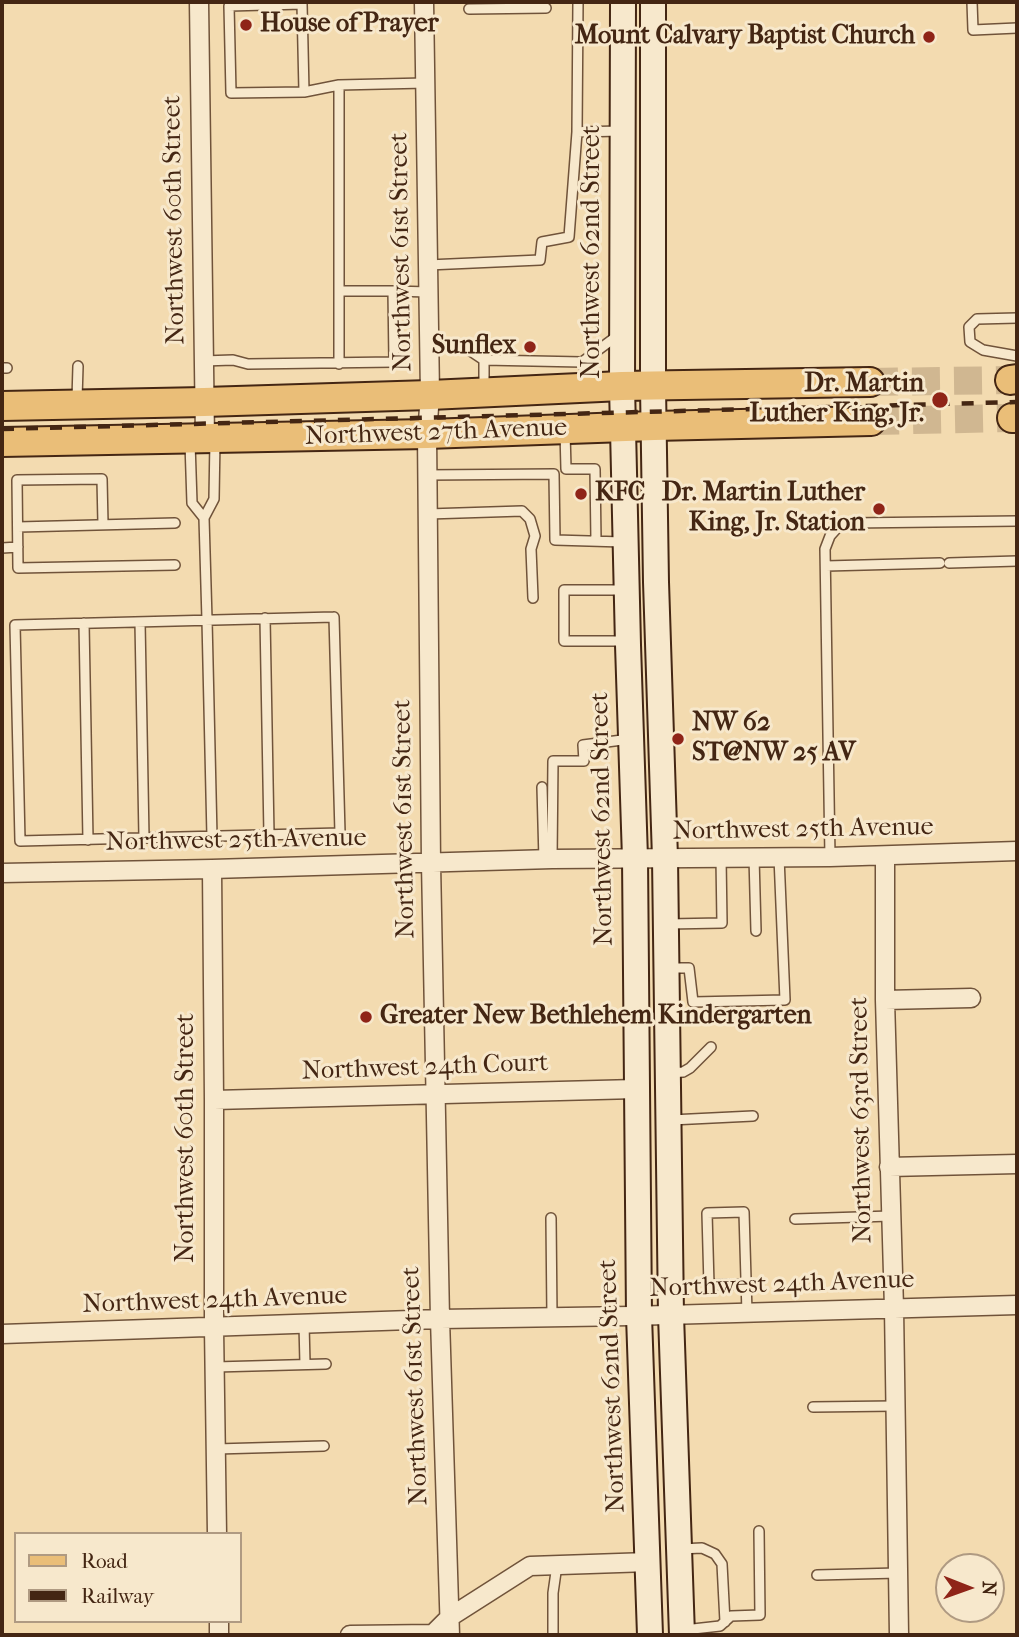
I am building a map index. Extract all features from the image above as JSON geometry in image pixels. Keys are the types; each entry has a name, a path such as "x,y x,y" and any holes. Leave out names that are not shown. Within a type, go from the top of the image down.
{"main road":[{"name":"Northwest 62nd Street","path":"622,2 622,386 635,858 639,1316 650,1635"},
{"path":"653,2 656,595 665,858 671,1315 682,1633"},
{"name":"Northwest 27th Avenue","path":"2,406 430,395 484,392 587,375 622,386 653,387 870,382"},
{"name":"Northwest 27th Avenue","path":"2,442 427,434 870,421"}],"street":[{"name":"Northwest 60th Street","path":"199,2 203,439"},
{"name":"Northwest 61st Street","path":"424,2 430,395 427,434 431,863 440,1320 450,1635"},
{"name":"Northwest 25th Avenue","path":"2,873 635,858 885,856 1017,851"},
{"name":"Northwest 63rd Street","path":"885,856 885,1000 894,1308 899,1635"},
{"name":"Northwest 60th Street","path":"212,869 217,1532"},
{"path":"885,1000 971,998"},
{"name":"Northwest 24th Court","path":"214,1100 636,1089"},
{"path":"889,1167 1017,1164"},
{"name":"Northwest 24th Avenue","path":"2,1334 1017,1305"},
{"path":"350,1635 433,1634 450,1617 530,1566 649,1562"}],"lane":[{"path":"428,265 540,260 542,242 569,237 577,132 578,2"},
{"path":"972,2 973,30 1017,28"},
{"path":"304,92 302,4 229,6 231,93 304,92 339,85 425,83"},
{"path":"468,9 506,5 546,8"},
{"path":"339,85 339,364"},
{"path":"577,132 622,131"},
{"path":"339,291 429,292"},
{"path":"203,361 233,360 248,364 394,362 393,291"},
{"path":"1015,372 970,342 969,327 977,319 1017,318"},
{"path":"429,347 463,346 484,360 587,375 622,332"},
{"path":"484,360 484,392"},
{"path":"77,405 78,366"},
{"path":"565,429 566,469"},
{"path":"203,439 192,503 204,518"},
{"path":"203,439 214,499 204,518 212,836"},
{"path":"428,475 554,474 566,469 595,469 596,541"},
{"path":"554,474 555,540 626,542"},
{"path":"103,524 102,479 18,480 18,568 175,565"},
{"path":"428,514 522,511 530,519 535,536 531,549 533,598"},
{"path":"830,857 825,549 830,536 838,527 851,523 1017,521"},
{"path":"18,527 175,523"},
{"path":"2,548 18,547"},
{"path":"826,566 1017,561"},
{"path":"627,590 564,590 564,641 628,641"},
{"path":"334,617 340,833 20,841 15,625 207,620 334,617"},
{"path":"265,618 269,835"},
{"path":"141,622 144,838"},
{"path":"84,623 88,840"},
{"path":"548,860 553,761 584,761 583,745 632,739"},
{"path":"542,787 548,860"},
{"path":"754,857 756,931"},
{"path":"667,968 689,968 693,1002 785,1000 779,857"},
{"path":"666,924 723,923 721,858"},
{"path":"668,1074 690,1068 711,1047"},
{"path":"669,1120 753,1116"},
{"path":"746,1284 709,1285 707,1213 744,1212 747,1313"},
{"path":"795,1219 891,1216"},
{"path":"551,1218 552,1317"},
{"path":"304,1324 305,1364"},
{"path":"215,1367 326,1364"},
{"path":"813,1408 895,1406"},
{"path":"216,1449 324,1446"},
{"path":"682,1633 720,1626 731,1616 760,1615 759,1531"},
{"path":"680,1549 702,1548 715,1554 722,1564 724,1622"},
{"path":"553,1635 553,1593 557,1565"},
{"path":"817,1575 898,1573"}],"tunnel":[{"path":"870,382 1010,380"},
{"path":"871,421 1012,418"}],"railway":[{"path":"2,429 1017,402"}],"place":[{"name":"House of Prayer","path":"246,25"},
{"name":"Mount Calvary Baptist Church","path":"929,37"},
{"name":"Sunflex","path":"530,347"},
{"name":"Dr. Martin Luther King, Jr.","path":"940,400"},
{"name":"KFC","path":"581,494"},
{"name":"Dr. Martin Luther King, Jr. Station","path":"879,509"},
{"name":"NW 62 ST@NW 25 AV","path":"678,739"},
{"name":"Greater New Bethlehem Kindergarten","path":"366,1017"}]}
